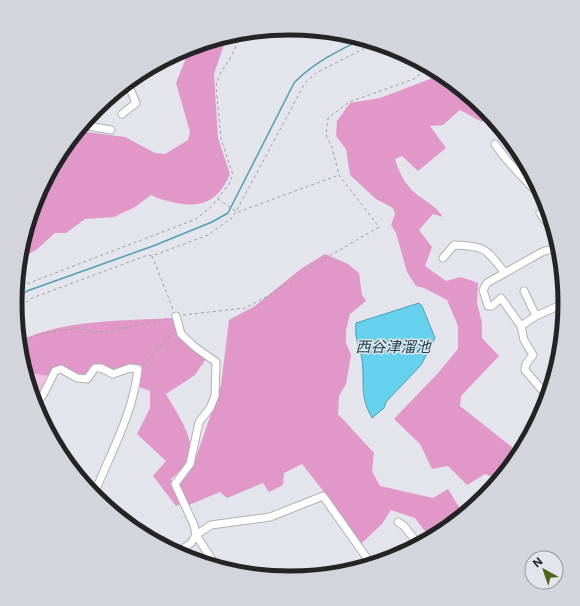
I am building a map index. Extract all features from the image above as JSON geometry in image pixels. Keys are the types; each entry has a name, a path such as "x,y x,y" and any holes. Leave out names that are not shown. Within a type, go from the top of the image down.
{"street":[{"path":"122,114 136,103 129,89"},
{"path":"89,126 111,130"},
{"path":"495,144 502,155 530,184"},
{"path":"540,212 544,218"},
{"path":"443,258 454,245 483,249 488,251 505,273"},
{"path":"543,391 525,370 526,364 533,355 524,340 521,326 501,298 492,306 488,306 483,293 487,283 542,252 552,249"},
{"path":"524,291 536,316"},
{"path":"521,326 536,316 558,306"},
{"path":"176,316 181,334 195,347 216,362 215,396 210,408 198,422 190,464 175,484 194,526 196,536 211,559"},
{"path":"39,399 43,395 55,371 61,369 77,378 87,378 95,368 101,368 113,374 130,368 138,370 136,391 127,418 97,489"},
{"path":"183,549 191,543 196,536 211,525 270,517 322,496 368,559"},
{"path":"398,522 404,526 414,540"}],"path":[{"path":"23,285 196,219 212,206 229,184 233,176 221,139 216,86 220,74 232,55 239,40"},
{"path":"22,305 32,298 148,255 152,256 208,235 224,225 236,211 297,95 305,83 316,73 368,47"},
{"path":"25,341 40,334 78,328 95,332 112,331 176,316 244,308 270,295 319,262 379,227 339,175 332,147 326,135 328,118 350,102 414,79 424,71"},
{"path":"236,211 339,175"},
{"path":"218,199 236,211"},
{"path":"152,256 176,316"},
{"path":"138,370 174,331"}],"shaded area":[{"path":"225,43 214,74 218,138 230,174 220,191 207,201 192,205 172,202 151,195 135,207 114,217 85,219 66,233 55,233 36,250 26,256 31,234 42,200 67,154 84,132 125,137 155,153 165,154 188,140 190,132 176,83 187,55"},
{"path":"435,77 453,90 485,119 482,122 460,110 443,125 430,126 446,148 418,171 402,156 395,159 408,186 434,207 443,217 433,214 419,230 432,247 425,266 446,281 461,277 478,283 477,303 482,323 482,338 499,356 461,396 460,406 512,447 511,455 493,477 485,474 467,485 448,466 432,469 420,444 394,419 438,373 458,349 458,326 447,300 424,288 416,286 407,272 396,233 391,225 395,214 393,208 376,199 350,175 346,149 336,136 337,121 350,103 380,98"},
{"path":"325,254 348,264 359,273 362,295 366,301 350,314 346,330 346,343 351,355 346,384 339,396 338,414 374,453 372,471 380,486 433,498 448,489 461,509 427,533 415,518 391,510 382,524 361,544 302,464 284,473 283,485 269,492 263,483 227,498 220,492 189,505 179,485 193,466 221,385 229,320 255,306 302,268"},
{"path":"174,318 180,336 206,359 195,375 166,394 184,425 191,451 187,464 171,479 181,504 176,506 153,476 166,461 137,434 150,408 150,391 139,387 142,369 134,364 113,370 96,364 86,375 78,374 59,367 55,367 47,376 31,373 24,339 37,334 75,325"},
{"path":"31,373 47,376 46,384 39,396"}],"water":[{"name":"西谷津溜池","path":"419,303 422,306 435,338 421,365 386,402 384,408 372,418 365,402 362,360 356,338 356,323"}],"waterway":[{"path":"22,294 27,291 153,246 212,222 228,213 294,83 318,63 354,43"}]}
